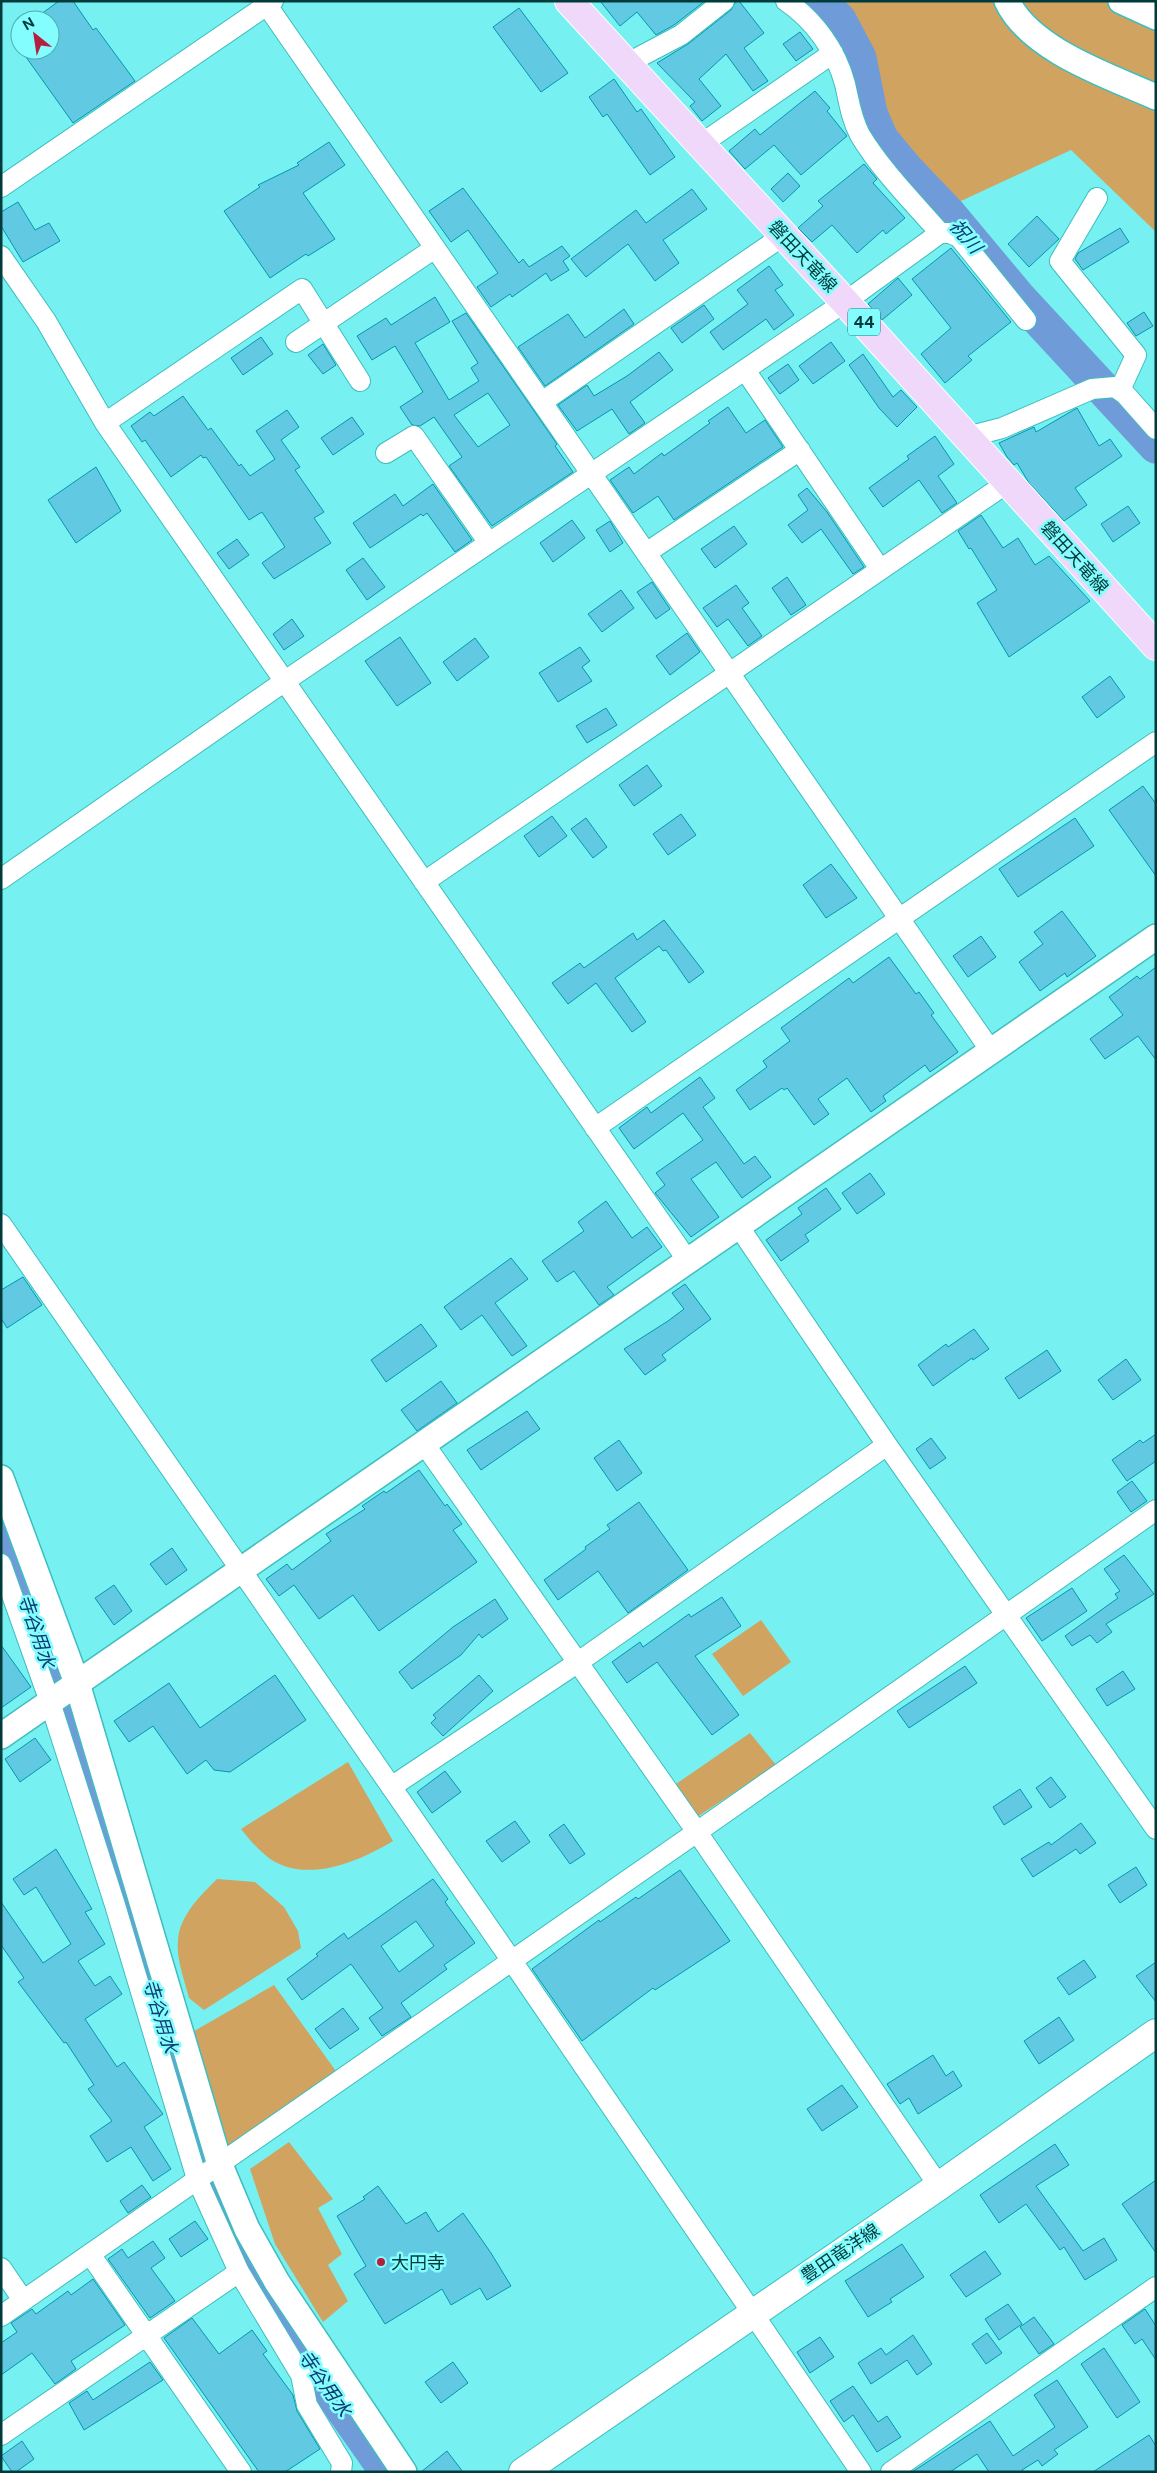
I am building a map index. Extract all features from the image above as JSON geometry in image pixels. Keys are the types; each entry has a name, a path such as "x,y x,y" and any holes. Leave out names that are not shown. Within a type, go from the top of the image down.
{"main road":[{"name":"磐田天竜線","path":"569,1 846,302 1156,646"},
{"name":"豊田竜洋線","path":"523,2472 751,2313 939,2186 1156,2033"}],"street":[{"path":"626,64 680,35 724,1"},
{"path":"786,1 811,22 837,61 852,118 860,134 872,152 940,233"},
{"path":"1007,1 1033,33 1064,56 1156,96"},
{"path":"1121,1 1156,17"},
{"path":"1,187 268,2 435,248 991,1051"},
{"path":"700,145 832,53"},
{"path":"1097,198 1060,261 1136,356 1120,390"},
{"path":"1,879 285,681 846,302 940,233 950,233 959,237 1026,320"},
{"path":"542,402 784,235"},
{"path":"296,342 435,248"},
{"path":"1,256 46,321 105,423 688,1261"},
{"path":"105,423 302,289 360,381"},
{"path":"745,370 880,570"},
{"path":"967,437 1002,428 1092,389 1115,387 1126,394 1156,429"},
{"path":"386,453 414,436 489,543"},
{"path":"646,553 800,450"},
{"path":"424,882 1007,482"},
{"path":"595,1128 1156,742"},
{"path":"1,1736 1156,937"},
{"path":"1,1224 512,1961 861,2472"},
{"path":"739,1227 887,1446 1156,1829"},
{"path":"425,1444 697,1832 939,2186"},
{"path":"391,1787 577,1663 887,1446"},
{"path":"1,1478 62,1693 115,1905 198,2179 239,2272 302,2375 307,2405 342,2462 341,2472"},
{"path":"1,2316 219,2166 1156,1510"},
{"path":"1,1564 62,1693 219,2166 248,2229 277,2282 404,2472"},
{"path":"90,2254 241,2472"},
{"path":"1,2268 24,2300"},
{"path":"1,2435 147,2337 239,2272"},
{"path":"891,2472 1156,2287"}],"shaded area":[{"path":"824,1 1156,1 1156,232 1071,150 948,207 885,117 858,19"},
{"path":"1,1478 220,2165 404,2472 373,2472 250,2281 213,2204 1,1556"},
{"path":"761,1620 791,1662 743,1696 712,1654"},
{"path":"750,1733 776,1765 697,1817 676,1784"},
{"path":"348,1762 393,1841 369,1854 342,1865 315,1870 301,1869 280,1865 267,1857 241,1829"},
{"path":"217,1879 255,1882 284,1907 298,1931 301,1948 204,2010 189,1998 180,1962 178,1941 179,1932 186,1915 197,1899"},
{"path":"274,1985 338,2074 224,2154 189,2034"},
{"path":"289,2142 333,2199 318,2208 342,2254 328,2265 348,2301 323,2322 275,2244 250,2169"}],"building":[{"path":"59,1 73,1 93,30 96,28 135,81 73,123 28,60 60,60 60,10 47,10"},
{"path":"600,1 705,1 674,25 656,35 637,12 620,26"},
{"path":"736,1 739,1 764,33 744,48 768,81 753,91 726,54 699,79 721,106 702,121 690,106 695,102 657,63 688,44 731,10"},
{"path":"519,8 568,73 541,92 493,27"},
{"path":"800,32 813,49 796,61 783,44"},
{"path":"614,79 637,112 641,109 675,157 650,175 607,114 603,117 589,97"},
{"path":"815,91 830,108 827,111 847,136 801,175 774,145 745,169 729,151 755,129 760,135"},
{"path":"329,142 345,165 303,193 335,239 308,256 306,254 270,278 224,211 260,187 258,185 299,165 297,163"},
{"path":"864,164 877,179 873,183 905,218 886,234 883,230 857,253 832,225 812,242 798,228 823,206 818,201"},
{"path":"788,173 800,186 783,202 771,189"},
{"path":"463,188 519,263 523,259 529,267 562,246 570,256 563,261 569,270 551,281 546,273 512,297 510,294 491,307 477,287 498,273 468,230 451,242 429,211"},
{"path":"692,189 707,209 663,240 679,263 655,281 628,244 586,277 571,259 636,210 646,223"},
{"path":"18,202 35,230 49,223 60,241 23,262 1,226 1,212"},
{"path":"1037,216 1059,239 1029,267 1008,244"},
{"path":"1120,228 1129,242 1083,270 1075,259 1078,253"},
{"path":"951,248 1011,322 968,356 972,360 945,383 921,354 951,328 912,279"},
{"path":"769,266 783,285 775,290 794,315 774,330 766,319 723,350 710,332 748,304 737,290"},
{"path":"898,278 912,295 882,320 868,304"},
{"path":"435,297 450,322 415,343 449,400 479,381 471,368 478,363 452,321 466,313 557,444 555,446 573,472 492,526 449,466 462,457 434,417 420,426 412,425 400,407 423,392 395,346 372,360 357,336 386,318 391,325","holes":["488,393 510,425 478,447 454,415"]},
{"path":"704,305 714,319 682,343 671,328"},
{"path":"624,309 634,324 545,386 518,347 568,314 585,338"},
{"path":"1144,312 1153,326 1136,336 1127,323"},
{"path":"261,337 273,354 243,375 231,358"},
{"path":"831,342 845,361 813,384 799,366"},
{"path":"323,344 336,365 323,374 308,355"},
{"path":"659,352 673,370 630,402 645,423 629,434 612,409 577,431 558,405 587,385 594,396 627,376"},
{"path":"863,354 893,397 901,390 917,407 897,427 879,408 849,365"},
{"path":"788,364 799,380 780,394 768,378"},
{"path":"183,396 208,430 211,428 239,466 241,464 250,476 275,459 256,431 287,410 299,427 281,440 300,467 295,470 324,512 314,518 331,543 274,579 262,563 285,547 262,512 249,520 206,457 203,458 201,455 171,477 145,440 142,442 131,426 150,412 154,416"},
{"path":"728,407 746,433 765,420 783,447 674,520 658,496 633,513 610,480 629,467 634,474 662,453 664,456 710,423 708,421"},
{"path":"1077,408 1099,446 1110,439 1122,456 1075,488 1087,505 1064,521 1029,483 1017,463 1014,465 1007,457 999,443 1034,427 1036,432"},
{"path":"352,417 364,434 333,455 321,438"},
{"path":"935,436 954,464 938,476 957,503 942,513 919,480 883,507 869,488 909,459 907,456"},
{"path":"96,467 121,511 76,543 48,500"},
{"path":"433,484 472,540 455,552 427,513 423,516 421,514 370,548 353,523 395,494 403,506"},
{"path":"807,488 827,512 864,567 853,574 821,529 802,543 788,525 808,510 798,495"},
{"path":"1128,506 1140,523 1113,542 1101,524"},
{"path":"981,515 1003,548 1018,538 1035,565 1049,556 1090,601 1009,657 977,603 997,590 958,531"},
{"path":"572,520 585,538 553,562 540,543"},
{"path":"610,521 623,543 610,552 596,530"},
{"path":"734,526 747,544 715,568 701,549"},
{"path":"237,539 249,555 229,569 217,553"},
{"path":"363,558 385,587 367,600 346,570"},
{"path":"787,577 806,605 791,615 772,588"},
{"path":"652,582 670,609 656,619 637,592"},
{"path":"736,585 749,603 742,608 762,636 748,646 728,619 717,627 703,608"},
{"path":"621,590 634,608 602,632 588,614"},
{"path":"292,619 304,636 284,650 273,634"},
{"path":"687,633 700,652 670,675 656,656"},
{"path":"400,637 431,683 397,706 365,661"},
{"path":"475,638 489,657 457,681 443,662"},
{"path":"580,647 590,661 582,667 592,681 558,702 539,673"},
{"path":"1110,676 1125,697 1097,718 1082,697"},
{"path":"606,708 617,725 587,743 576,726"},
{"path":"647,765 662,786 634,806 619,785"},
{"path":"1143,786 1156,804 1156,876 1109,810"},
{"path":"681,814 696,835 668,855 653,834"},
{"path":"552,816 567,836 539,857 524,836"},
{"path":"586,818 607,847 593,858 571,829"},
{"path":"1075,818 1094,846 1018,897 999,869"},
{"path":"831,864 857,898 826,918 803,885"},
{"path":"1062,911 1096,956 1067,977 1065,973 1040,991 1019,962 1043,944 1034,932"},
{"path":"664,920 704,972 689,983 666,950 663,951 659,946 615,978 646,1022 632,1032 596,983 568,1004 552,983 580,963 584,968 633,933 637,940"},
{"path":"981,936 996,957 968,977 953,956"},
{"path":"889,957 916,994 919,992 934,1013 931,1015 958,1052 930,1072 925,1065 883,1096 886,1101 871,1112 847,1078 818,1099 829,1114 814,1125 787,1088 784,1090 782,1088 750,1110 736,1090 767,1067 763,1061 790,1041 781,1028 849,978 853,983"},
{"path":"1156,967 1156,1060 1138,1036 1105,1059 1090,1039 1123,1015 1109,997 1137,976 1140,979"},
{"path":"700,1077 715,1098 703,1107 744,1164 755,1156 771,1177 742,1198 716,1162 691,1179 719,1217 691,1237 655,1193 665,1185 656,1173 703,1140 683,1113 634,1149 619,1128 647,1107 651,1113"},
{"path":"870,1173 885,1194 857,1214 842,1193"},
{"path":"826,1188 841,1209 805,1235 809,1241 781,1261 766,1240 802,1214 798,1208"},
{"path":"606,1201 632,1238 647,1227 662,1247 607,1287 614,1295 599,1305 574,1271 557,1282 542,1261 584,1231 578,1222"},
{"path":"511,1258 528,1279 495,1303 527,1346 512,1356 482,1315 461,1330 444,1307"},
{"path":"23,1277 42,1305 7,1328 1,1318 1,1290"},
{"path":"685,1284 711,1319 662,1355 666,1360 645,1375 624,1349 684,1309 672,1293"},
{"path":"421,1324 437,1346 386,1382 371,1360"},
{"path":"974,1329 989,1349 973,1360 972,1358 933,1386 918,1365 946,1344 948,1347"},
{"path":"1047,1350 1061,1371 1019,1399 1005,1378"},
{"path":"1126,1359 1141,1380 1113,1400 1098,1380"},
{"path":"441,1381 457,1403 417,1431 401,1410"},
{"path":"527,1411 540,1429 481,1470 467,1450"},
{"path":"1156,1434 1156,1461 1127,1481 1112,1460 1140,1440 1143,1443"},
{"path":"931,1438 946,1458 930,1469 916,1449"},
{"path":"619,1440 642,1473 617,1491 594,1458"},
{"path":"419,1470 445,1506 447,1504 462,1524 453,1530 477,1562 379,1631 353,1595 319,1619 294,1585 279,1596 266,1579 287,1564 292,1570 331,1541 326,1534 365,1509 362,1506 384,1491 386,1493"},
{"path":"1132,1481 1147,1501 1131,1512 1117,1492"},
{"path":"639,1502 688,1570 628,1613 598,1571 558,1600 544,1580 586,1549 585,1547 610,1529 607,1525"},
{"path":"172,1548 187,1570 166,1585 150,1564"},
{"path":"1124,1555 1154,1594 1106,1624 1112,1632 1097,1643 1090,1635 1072,1646 1065,1636 1118,1598 1115,1594 1120,1591 1104,1569"},
{"path":"114,1585 132,1611 114,1625 95,1598"},
{"path":"1072,1588 1087,1611 1042,1641 1026,1618"},
{"path":"722,1597 741,1626 695,1656 739,1715 712,1735 657,1662 627,1683 612,1662 640,1642 643,1647 689,1614 691,1617"},
{"path":"495,1599 508,1619 482,1638 479,1634 461,1655 412,1689 399,1672 453,1627"},
{"path":"1,1645 31,1687 1,1708"},
{"path":"965,1666 977,1683 909,1728 897,1711"},
{"path":"1123,1671 1135,1689 1107,1706 1096,1689"},
{"path":"275,1675 306,1720 230,1772 214,1770 206,1760 187,1774 153,1726 129,1742 114,1721 169,1683 200,1728"},
{"path":"479,1675 493,1691 443,1736 431,1723 436,1718 433,1715"},
{"path":"35,1738 51,1760 20,1782 5,1759"},
{"path":"445,1771 461,1792 432,1813 417,1792"},
{"path":"1051,1777 1066,1797 1050,1808 1036,1788"},
{"path":"1020,1789 1032,1807 1004,1825 993,1807"},
{"path":"515,1821 530,1842 502,1862 486,1841"},
{"path":"1081,1823 1096,1843 1080,1854 1076,1849 1033,1877 1021,1859 1049,1842 1051,1845"},
{"path":"564,1824 585,1854 570,1864 549,1835"},
{"path":"56,1849 92,1909 85,1912 105,1944 78,1961 95,1986 110,1976 122,1994 85,2019 117,2067 124,2062 163,2114 144,2127 171,2169 153,2181 131,2147 107,2162 90,2136 112,2121 88,2089 94,2085 66,2042 64,2043 18,1982 24,1978 1,1945 1,1902 43,1963 71,1944 36,1887 24,1895 13,1879"},
{"path":"1136,1867 1147,1885 1120,1903 1108,1885"},
{"path":"680,1870 730,1941 655,1990 653,1988 582,2041 532,1969 599,1920 600,1922 636,1897 638,1899"},
{"path":"433,1879 448,1899 445,1902 475,1943 444,1965 447,1969 401,2003 411,2017 382,2036 369,2018 383,2008 351,1964 302,2000 287,1979 318,1956 316,1954 344,1933 348,1939","holes":["416,1921 434,1946 399,1972 381,1946"]},
{"path":"1084,1960 1096,1977 1069,1995 1057,1978"},
{"path":"1156,1962 1156,2002 1136,1976"},
{"path":"343,2008 359,2029 330,2049 315,2029"},
{"path":"1059,2017 1074,2040 1039,2064 1024,2041"},
{"path":"933,2055 946,2076 953,2071 962,2086 918,2114 909,2098 900,2104 887,2084"},
{"path":"842,2085 858,2107 822,2131 807,2109"},
{"path":"1055,2144 1069,2165 1036,2186 1083,2251 1104,2238 1117,2260 1085,2280 1064,2247 1060,2250 1026,2204 999,2223 980,2195"},
{"path":"1156,2180 1156,2253 1122,2204"},
{"path":"142,2185 151,2197 128,2213 120,2201"},
{"path":"378,2186 406,2224 426,2212 438,2232 463,2213 511,2286 487,2300 480,2288 451,2305 442,2289 385,2324 354,2274 366,2266 337,2216 365,2199 363,2197"},
{"path":"195,2221 208,2239 181,2257 169,2239"},
{"path":"153,2241 165,2258 151,2268 175,2301 150,2318 108,2259 122,2249 128,2258"},
{"path":"902,2244 924,2277 890,2299 892,2302 868,2317 845,2281"},
{"path":"985,2251 1001,2274 966,2297 950,2275"},
{"path":"93,2279 125,2325 71,2361 76,2369 55,2384 32,2353 1,2375 1,2343 17,2332 11,2323 32,2309 36,2314 68,2291 71,2295"},
{"path":"1008,2304 1022,2324 999,2340 985,2319"},
{"path":"1145,2309 1156,2326 1156,2360 1142,2339 1135,2344 1122,2325"},
{"path":"1034,2317 1054,2344 1039,2354 1020,2327"},
{"path":"192,2318 219,2354 252,2330 267,2351 263,2354 293,2395 297,2411 320,2449 285,2472 259,2472 164,2338"},
{"path":"987,2333 1002,2353 986,2364 972,2344"},
{"path":"913,2335 932,2364 917,2375 907,2360 871,2384 858,2363 881,2348 886,2355"},
{"path":"820,2337 834,2357 810,2373 797,2352"},
{"path":"1104,2348 1140,2402 1117,2418 1081,2364"},
{"path":"150,2362 163,2380 84,2430 69,2403 87,2391 93,2400"},
{"path":"453,2362 468,2383 441,2403 425,2382"},
{"path":"1057,2380 1088,2427 1054,2450 1058,2454 1042,2466 1038,2460 1022,2470 1023,2472 989,2472 977,2454 950,2472 912,2472 990,2421 1013,2456 1055,2427 1034,2395"},
{"path":"853,2386 878,2422 887,2416 901,2437 877,2452 853,2415 844,2422 830,2401"},
{"path":"1149,2435 1156,2446 1156,2472 1093,2472"},
{"path":"22,2441 34,2459 16,2472 12,2472 1,2456"},
{"path":"447,2451 463,2472 421,2472"}],"waterway":[{"name":"祝川","path":"819,1 839,20 859,58 870,113 881,139 905,168 948,213 1019,298 1156,446"},
{"name":"寺谷用水","path":"1,1529 67,1717 223,2215 240,2249 279,2315 387,2472"}],"place":[{"name":"大円寺","path":"381,2262"}]}
